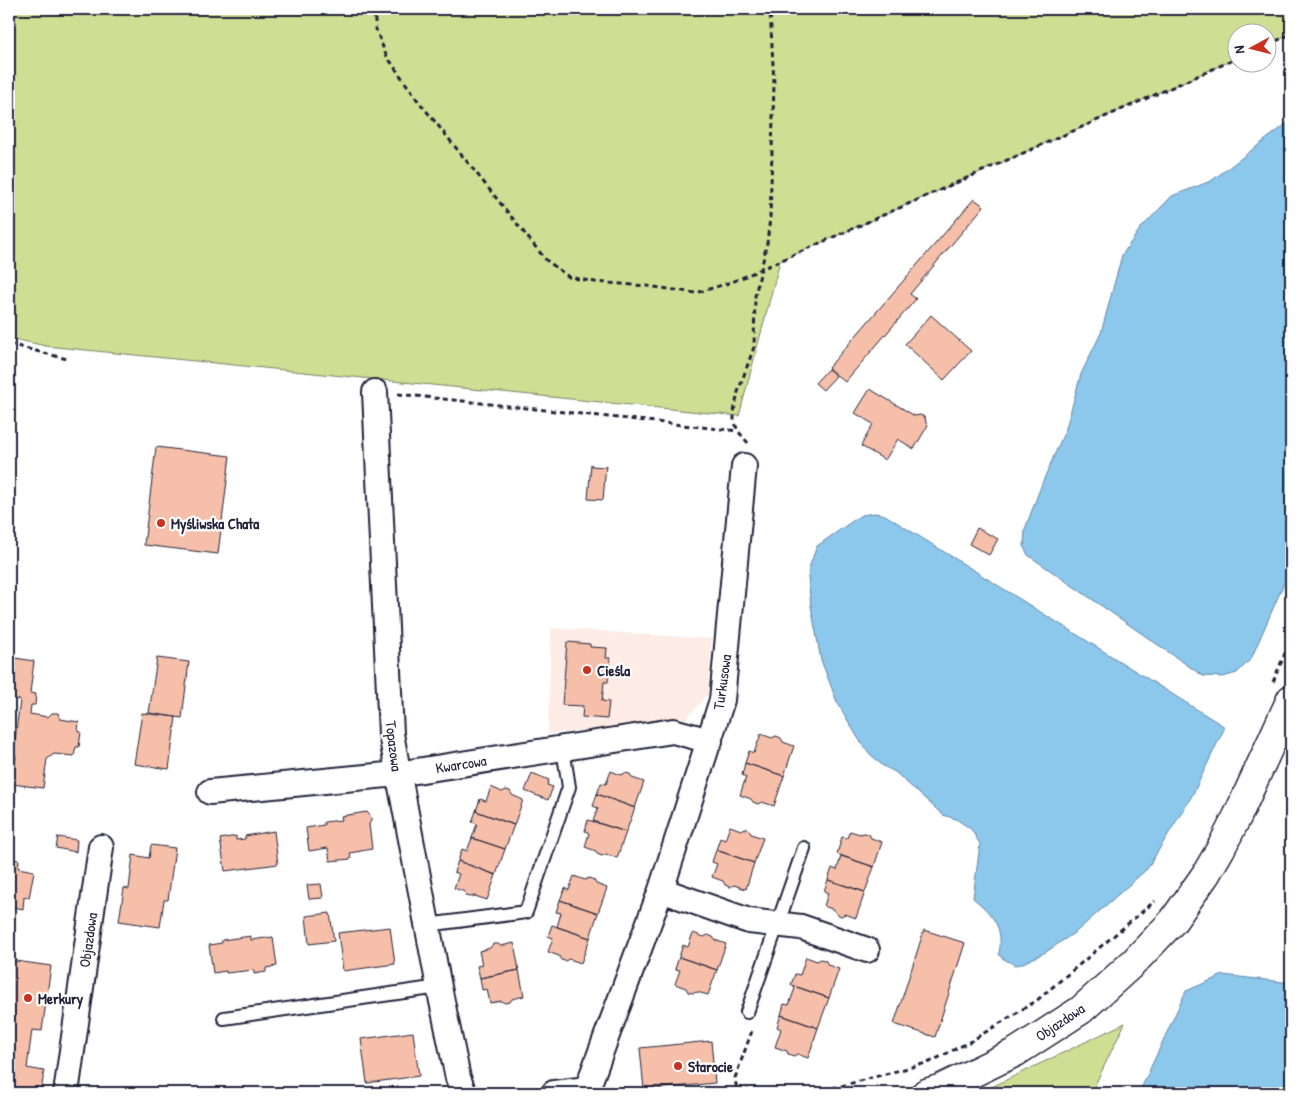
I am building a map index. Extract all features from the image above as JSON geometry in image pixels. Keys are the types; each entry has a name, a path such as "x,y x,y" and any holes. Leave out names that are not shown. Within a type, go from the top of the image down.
{"main road":[{"name":"Objazdowa","path":"926,1093 942,1088 1016,1052 1081,1010 1134,962 1173,921 1206,874 1237,817 1281,692"}],"street":[{"name":"Topazowa","path":"375,392 391,734 397,774 439,987 458,1078 464,1093"},
{"name":"Turkusowa","path":"554,1093 587,1089 661,890 710,741 722,700 744,466"},
{"name":"Kwarcowa","path":"210,792 397,774 673,731 710,741"},
{"name":"Objazdowa","path":"66,1093 101,847"},
{"path":"661,890 749,921 801,927 867,950"}],"lane":[{"path":"427,926 526,912 569,787 563,749"},
{"path":"747,1012 804,848"},
{"path":"224,1018 439,987"}],"path":[{"path":"375,9 375,27 386,55 416,98 546,260 569,277 595,282 647,286 696,293 732,282 761,270 1228,62"},
{"path":"744,466 748,443 738,432 734,422 734,412 738,392 754,347 755,296 767,243 774,84 770,9"},
{"path":"1278,40 1291,34"},
{"path":"9,344 67,359"},
{"path":"375,392 738,432"},
{"path":"1281,692 1291,639"},
{"path":"815,1093 930,1062 971,1041 1036,1001 1159,897"},
{"path":"747,1012 753,1028 735,1078 737,1091 748,1090 748,1093"}],"shaded area":[{"path":"551,628 712,639 708,694 686,719 548,734"}],"green space":[{"path":"9,9 1291,9 1291,34 1278,40 1278,22 1228,22 1228,62 780,261 739,416 46,346 9,338"},
{"path":"1125,1023 1091,1093 979,1093"}],"water":[{"path":"1291,122 1291,567 1251,659 1237,673 1223,677 1203,676 1028,555 1024,547 1025,529 1066,428 1081,374 1101,333 1122,255 1140,229 1172,196 1211,181"},
{"path":"875,513 885,515 1225,727 1193,794 1147,869 1077,931 1046,952 1021,964 1015,965 1002,958 999,954 1000,936 995,922 973,898 980,844 971,829 956,819 943,815 895,772 883,766 869,753 837,702 821,660 811,606 808,577 810,565 817,546 861,515"},
{"path":"1223,975 1291,983 1291,1093 1139,1093 1186,991"}],"building":[{"path":"974,199 984,206 910,294 916,299 845,382 828,368"},
{"path":"931,315 971,351 944,380 905,344"},
{"path":"828,369 836,376 823,390 815,383"},
{"path":"870,389 915,416 925,417 928,425 914,449 898,439 885,460 861,446 873,424 855,413"},
{"path":"156,447 230,456 218,554 144,545"},
{"path":"591,464 592,466 605,467 606,465 603,500 588,499"},
{"path":"977,528 998,539 989,555 969,544"},
{"name":"Cieśla","path":"567,642 590,644 590,647 607,648 606,658 610,658 608,682 604,682 602,701 609,702 607,719 582,717 583,706 562,705"},
{"path":"9,657 34,661 30,693 36,694 35,705 31,705 30,714 48,717 52,713 58,713 60,719 79,722 78,731 81,732 79,747 76,747 74,756 54,754 47,759 43,788 12,784 16,756 13,755 20,700 9,698"},
{"path":"157,658 189,662 182,718 149,713"},
{"path":"142,713 176,717 169,769 134,764"},
{"path":"761,734 772,738 776,736 781,738 783,742 794,746 784,776 745,763 749,751 754,753"},
{"path":"745,763 784,776 774,806 762,802 758,804 740,795 746,777 742,775"},
{"path":"611,771 621,775 625,773 630,774 632,778 644,782 635,808 597,794 601,783 606,784"},
{"path":"532,773 549,780 547,785 553,787 548,800 525,791"},
{"path":"491,787 502,792 510,791 512,795 523,800 514,825 476,811 480,799 486,801"},
{"path":"597,794 635,808 626,832 593,821 598,808 593,806"},
{"path":"476,811 514,825 505,849 472,838 477,824 472,822"},
{"path":"367,812 371,817 369,824 372,849 350,853 351,859 330,861 328,848 309,851 306,828 324,825 324,822 342,820 341,816"},
{"path":"588,820 626,832 617,858 606,854 602,856 597,854 596,851 585,847 589,833 585,831"},
{"path":"730,826 741,830 745,828 751,834 763,838 754,863 716,850 720,838 725,840"},
{"path":"274,831 278,864 225,871 220,839 236,836 236,840 245,839 245,836"},
{"path":"850,831 869,834 871,838 882,842 874,867 837,854 842,837 847,838"},
{"path":"58,837 77,840 76,852 56,848"},
{"path":"472,838 505,849 496,875 458,861 462,849 467,851"},
{"path":"151,845 175,848 168,900 164,900 160,927 119,921 124,888 129,889 133,855 149,858"},
{"path":"716,850 754,863 746,889 734,885 730,887 725,885 723,881 712,877 717,864 712,862"},
{"path":"841,856 874,867 865,892 828,880 832,868 837,870"},
{"path":"9,858 19,860 18,868 34,871 29,898 24,897 23,909 9,906"},
{"path":"458,861 496,875 487,900 475,896 466,896 465,892 454,888 459,874 454,872"},
{"path":"574,876 585,880 589,878 594,880 596,884 607,888 598,913 560,900 565,888 569,890"},
{"path":"828,880 865,892 856,918 845,914 841,916 836,914 834,910 824,906 828,893 824,891"},
{"path":"321,884 323,898 309,899 307,885"},
{"path":"560,900 598,913 590,938 557,927 561,913 556,912"},
{"path":"330,913 334,941 309,944 306,916"},
{"path":"552,925 590,938 581,963 569,959 561,960 559,956 548,952 553,938 548,936"},
{"path":"390,927 395,964 343,971 338,933"},
{"path":"924,930 965,943 935,1037 894,1024"},
{"path":"693,933 704,937 708,935 726,944 717,970 679,957 683,945 688,947"},
{"path":"251,936 251,940 273,937 277,966 266,968 266,972 254,974 254,970 213,973 209,945 222,943 222,940"},
{"path":"514,943 519,970 480,978 477,966 482,965 479,951 490,948 493,944 501,946"},
{"path":"679,957 717,970 708,995 688,992 686,988 675,984 680,970 675,969"},
{"path":"806,957 817,961 821,959 826,961 828,965 839,969 829,998 791,985 795,974 800,975"},
{"name":"Merkury","path":"9,960 51,966 42,1031 32,1030 27,1068 44,1071 41,1093 9,1093"},
{"path":"519,970 524,996 512,999 510,1002 490,1003 487,989 482,990 480,978"},
{"path":"791,985 829,998 818,1028 781,1015 784,1004 789,1005 795,988"},
{"path":"781,1015 818,1028 808,1058 797,1054 794,1056 788,1054 787,1051 775,1047 781,1029 777,1027"},
{"path":"413,1032 419,1076 367,1083 361,1039"},
{"name":"Starocie","path":"711,1041 715,1083 644,1090 640,1048"}],"place":[{"name":"Myśliwska Chata","path":"161,523"},
{"name":"Cieśla","path":"587,670"},
{"name":"Merkury","path":"28,998"},
{"name":"Starocie","path":"678,1066"}]}
